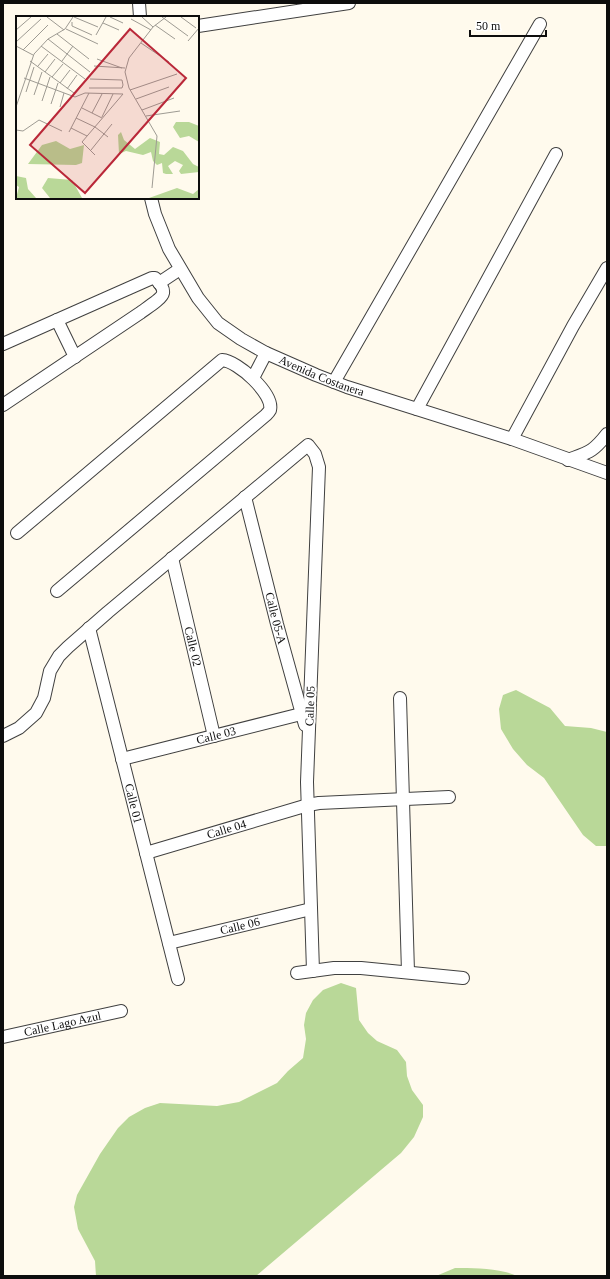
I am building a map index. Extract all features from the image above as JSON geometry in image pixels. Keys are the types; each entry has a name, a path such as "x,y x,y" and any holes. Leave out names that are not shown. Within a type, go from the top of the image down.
{"street":[{"path":"138,3 140,16"},
{"path":"199,26 349,3"},
{"path":"334,382 540,24"},
{"path":"417,409 556,154"},
{"name":"Avenida Costanera","path":"151,199 161,230 180,269 198,298 218,323 241,339 266,353 334,382 512,439 607,473"},
{"path":"512,439 573,326 607,268"},
{"path":"159,283 180,269"},
{"path":"3,344 152,278 155,278 163,290 163,293 155,301 3,405"},
{"path":"57,320 75,357"},
{"path":"253,378 266,353"},
{"path":"17,533 222,360 227,360 237,365 253,378 265,394 270,410 266,416 57,591"},
{"path":"568,460 590,452 607,434"},
{"name":"Calle 05","path":"245,498 308,445 315,454 319,466 306,712 308,738 307,782 313,971"},
{"path":"3,736 19,728 36,713 44,698 50,671 54,663 68,647 245,498"},
{"name":"Calle 05-A","path":"245,498 277,624 306,712"},
{"name":"Calle 02","path":"172,558 214,736"},
{"name":"Calle 01","path":"89,628 178,979"},
{"path":"400,698 408,972"},
{"name":"Calle 03","path":"122,759 306,712"},
{"name":"Calle 04","path":"146,853 308,805 319,803 449,797"},
{"name":"Calle 06","path":"168,943 311,909"},
{"path":"297,973 334,968 361,968 463,978"},
{"name":"Calle Lago Azul","path":"3,1037 121,1011"}],"green space":[{"path":"516,690 550,708 565,726 591,728 607,732 607,846 596,846 583,835 544,778 527,765 513,749 501,729 499,709 503,695"},
{"path":"341,983 356,988 359,1020 368,1033 377,1041 397,1050 406,1062 407,1076 412,1090 423,1105 423,1117 414,1137 401,1153 256,1276 96,1276 95,1261 78,1229 74,1207 77,1195 100,1154 118,1128 129,1117 145,1108 160,1103 217,1106 239,1102 277,1083 303,1058 306,1039 304,1025 306,1013 313,1000 323,990"},
{"path":"455,1268 478,1268 503,1271 517,1276 436,1276"}]}
